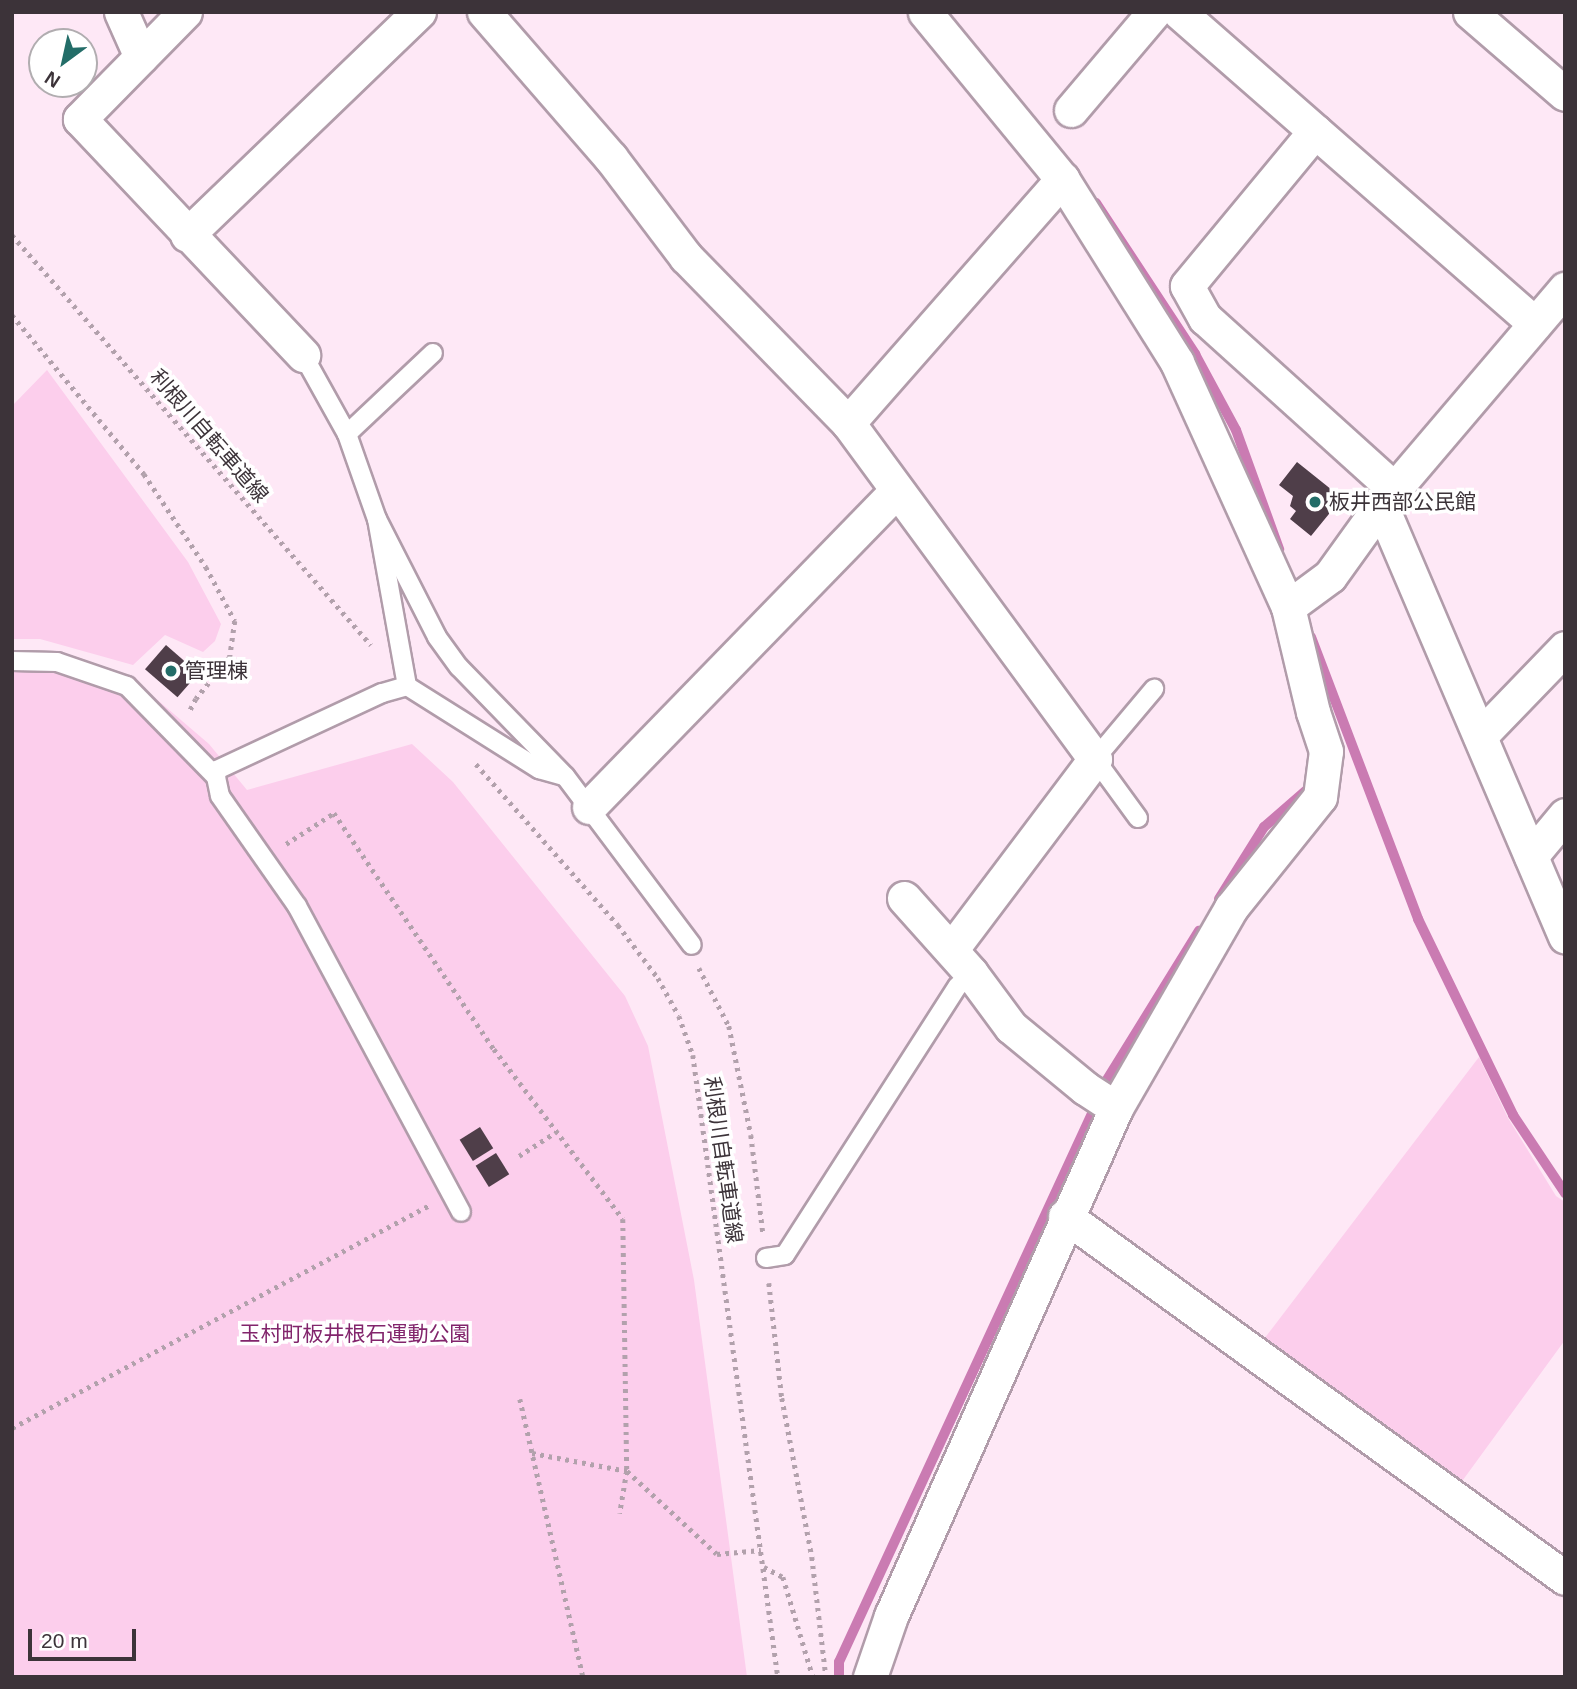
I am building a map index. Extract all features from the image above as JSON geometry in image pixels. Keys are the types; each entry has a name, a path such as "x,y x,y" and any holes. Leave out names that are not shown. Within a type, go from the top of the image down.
{"street":[{"path":"121,12 141,57"},
{"path":"185,12 80,119 303,355"},
{"path":"187,235 419,12"},
{"path":"484,12 611,158 686,257 848,423 1095,759 961,962"},
{"path":"870,1677 891,1616 1065,1216 1116,1108 1231,908 1321,797 1326,751 1313,712 1288,607 1177,362 1062,179 925,12"},
{"path":"1071,110 1154,12"},
{"path":"1179,12 1535,324"},
{"path":"1470,12 1565,94"},
{"path":"1315,131 1187,286 1205,318 1388,497 1480,736 1565,936"},
{"path":"848,423 1062,179"},
{"path":"1288,607 1330,576 1388,497 1565,289"},
{"path":"589,807 896,491"},
{"path":"1480,736 1565,649"},
{"path":"1531,856 1565,815"},
{"path":"904,898 961,962 1011,1027 1085,1088 1116,1108"},
{"path":"1065,1216 1565,1578"}],"lane":[{"path":"347,434 433,353"},
{"path":"303,355 347,434 377,519 437,637 459,667 565,776 692,945"},
{"path":"377,519 407,686 539,769 565,776"},
{"path":"12,661 57,662 127,686 216,777"},
{"path":"407,686 382,693 217,770 216,777 220,796 297,906 461,1212"},
{"path":"1138,818 1095,759 1154,689"},
{"path":"766,1258 785,1255 958,986 961,962"}],"path":[{"name":"利根川自転車道線","path":"12,236 373,647"},
{"path":"12,315 144,474 206,567 235,621 230,657 196,699 178,740"},
{"name":"利根川自転車道線","path":"473,761 618,925 659,978 679,1016 692,1055 778,1677"},
{"path":"305,833 334,813 494,1049 623,1219 627,1471 620,1513"},
{"path":"692,945 701,976 729,1026 751,1135 782,1398 812,1557 826,1677"},
{"path":"519,1156 556,1132"},
{"path":"12,1428 451,1193"},
{"path":"520,1399 583,1677"},
{"path":"533,1453 627,1471 717,1554 761,1550"},
{"path":"763,1567 783,1577 813,1677"}],"green space":[{"path":"47,370 188,562 221,624 215,641 203,652 165,635 133,665 40,639 12,639 12,406"},
{"name":"玉村町板井根石運動公園","path":"54,654 133,679 209,744 247,790 412,744 453,782 625,996 648,1046 694,1280 747,1677 12,1677 12,655"},
{"path":"1479,1057 1508,1118 1556,1196 1565,1202 1565,1340 1460,1484 1261,1343"}],"building":[{"name":"板井西部公民館","path":"1297,462 1342,498 1311,536 1290,519 1296,511 1290,506 1293,496 1279,485"},
{"name":"管理棟","path":"166,645 198,673 177,697 145,669"},
{"path":"480,1127 493,1148 473,1161 460,1140"},
{"path":"496,1153 509,1174 489,1187 476,1166"}],"waterway":[{"path":"1096,203 1195,354 1236,430 1279,549"},
{"path":"1311,637 1418,919 1513,1115 1565,1193"},
{"path":"1219,899 1264,827 1310,787"},
{"path":"1105,1083 1199,931"},
{"path":"839,1677 839,1662 1094,1109"}],"place":[{"name":"板井西部公民館","path":"1315,502"},
{"name":"管理棟","path":"171,671"}]}
